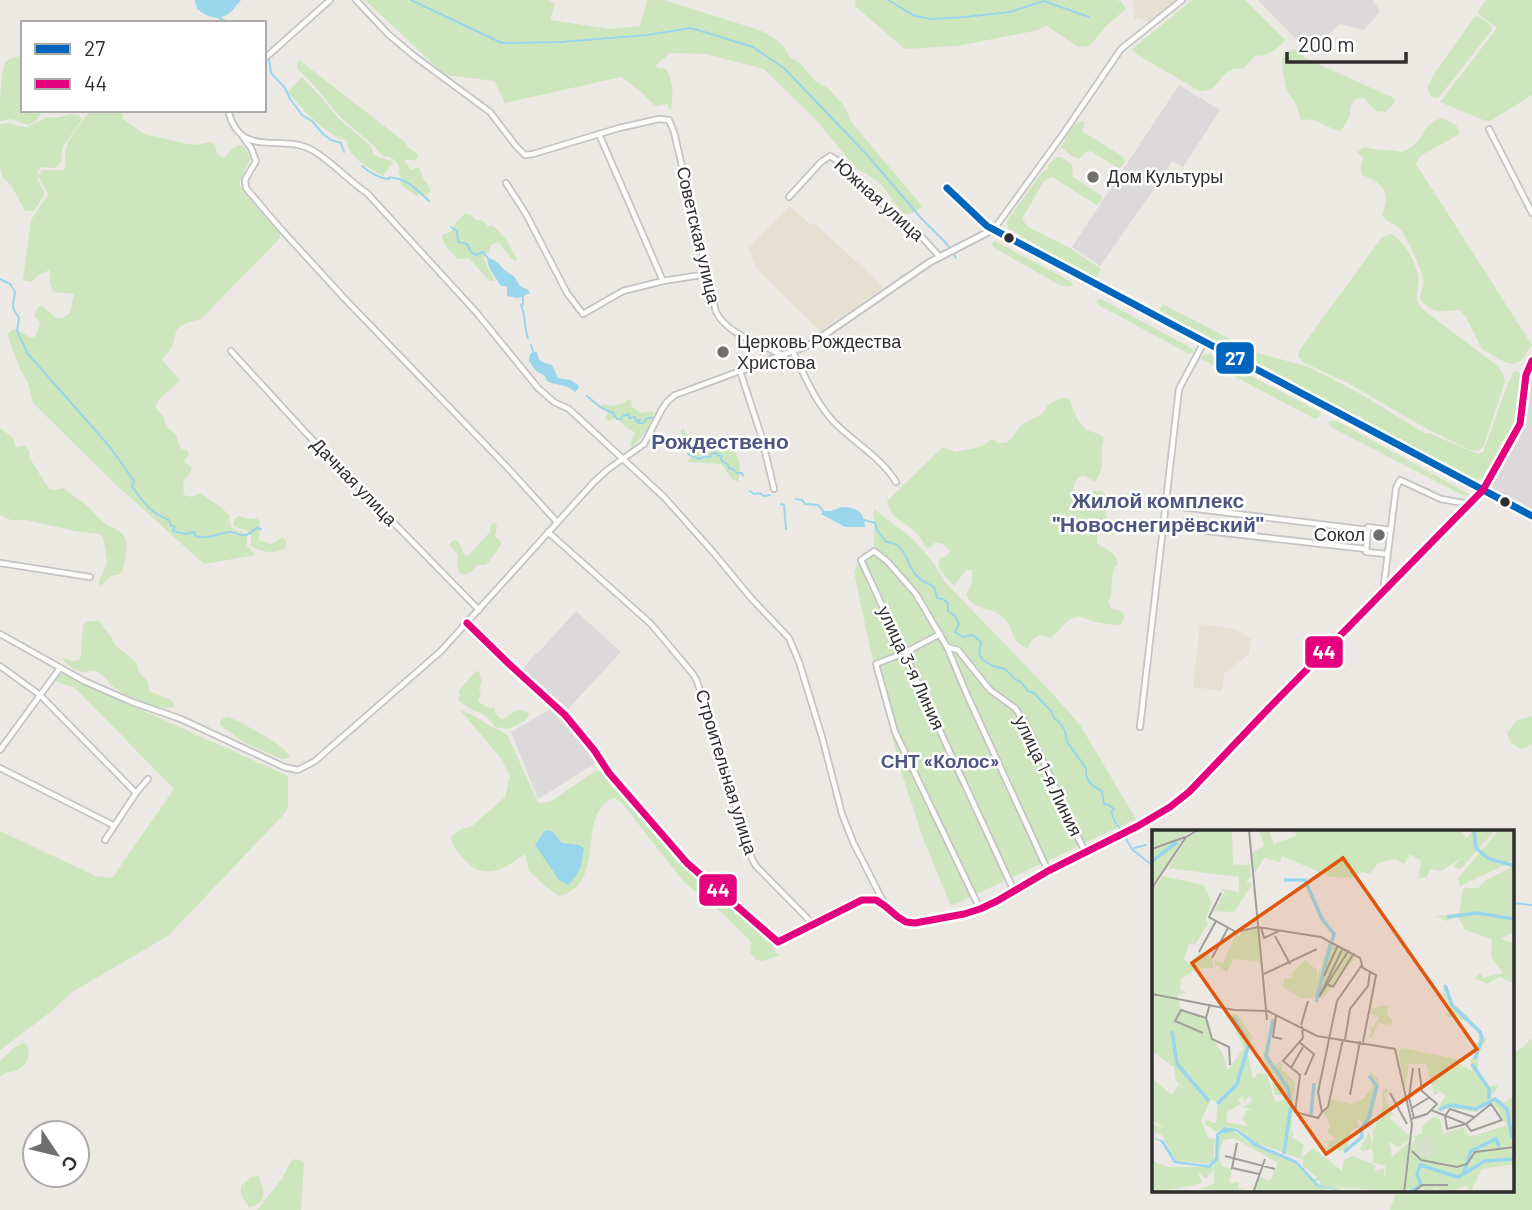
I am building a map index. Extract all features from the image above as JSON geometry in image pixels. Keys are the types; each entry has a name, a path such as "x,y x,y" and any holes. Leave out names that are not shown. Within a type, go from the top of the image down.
{"street":[{"path":"266,57 330,0"},
{"path":"356,0 407,51 490,111 525,155 599,134 663,281"},
{"path":"0,634 121,698 181,719 284,766 298,770 315,761 434,658 593,483 644,444 662,409 675,395 811,344 939,257 994,229 1121,49 1182,0"},
{"path":"228,112 230,121 251,148 256,161 245,180 246,188 344,298 557,522"},
{"name":"Советская улица","path":"599,134 659,119 669,120 716,312 723,323 744,337 782,355"},
{"path":"1489,129 1532,213"},
{"path":"242,136 264,144 295,143 310,149 367,193 476,312 538,388 554,402 569,409 664,497 789,638 822,737 842,814 853,842 886,906"},
{"name":"Южная улица","path":"789,197 821,162 831,156 865,189 920,235 939,257"},
{"path":"506,183 526,214 567,293 583,314 623,291 706,274"},
{"path":"947,188 987,226 1532,516"},
{"path":"1140,727 1179,389 1204,342"},
{"name":"Дачная улица","path":"231,351 306,433 479,610"},
{"path":"793,352 823,410 889,471 896,482"},
{"path":"467,623 565,715 609,773 687,863 778,942 862,900 876,900 906,922 932,921 980,909 1148,820 1189,792 1483,490 1520,424 1526,375 1532,361"},
{"path":"740,371 761,435 774,489"},
{"path":"1383,593 1396,488 1400,480 1441,499 1469,505"},
{"path":"1165,505 1390,530"},
{"path":"1163,526 1387,554"},
{"path":"1366,550 1368,529"},
{"name":"Строительная улица","path":"548,531 650,623 693,674 752,859 814,925"},
{"name":"улица 3-я Линия","path":"940,634 916,594 887,561 874,551 861,560 1014,891"},
{"path":"0,563 90,577"},
{"path":"980,909 895,732 876,664 940,634 1048,871"},
{"name":"улица 1-я Линия","path":"947,647 958,650 990,690 1015,708 1026,724 1085,852"},
{"path":"0,666 40,695 136,793"},
{"path":"0,750 60,668"},
{"path":"0,768 113,825"},
{"path":"105,839 148,779"}],"shaded area":[{"path":"1133,0 1176,0 1150,23 1139,18 1134,19"},
{"path":"1258,0 1373,0 1380,12 1364,30 1339,24 1311,55"},
{"path":"1179,85 1220,110 1183,167 1172,161 1100,266 1072,247"},
{"path":"790,206 811,225 814,223 884,287 820,331 756,268 749,248"},
{"path":"1532,372 1532,511 1490,487 1522,425"},
{"path":"576,611 621,652 567,710 523,669"},
{"path":"1200,624 1235,629 1251,639 1249,654 1224,674 1222,691 1193,687"},
{"path":"552,708 573,725 597,762 538,799 511,732"}],"green space":[{"path":"365,0 548,0 555,4 550,20 610,29 640,26 647,0 664,0 759,30 778,40 789,57 799,62 815,81 828,88 844,106 852,123 922,206 914,213 903,214 881,184 854,166 817,121 764,69 705,54 670,53 656,65 657,68 666,69 672,84 671,111 667,104 654,105 621,77 505,103 494,81 445,75"},
{"path":"856,0 1115,0 1121,1 1126,9 1106,26 1090,46 1078,47 1047,26 957,46 905,49 855,6"},
{"path":"1192,0 1245,0 1285,40 1272,52 1255,56 1243,69 1229,71 1212,88 1199,91 1132,49"},
{"path":"1486,0 1532,0 1532,95 1488,122 1440,102 1497,28 1477,13"},
{"path":"1475,16 1486,21 1492,30 1440,96 1431,97 1427,88 1434,74"},
{"path":"1296,49 1305,58 1396,99 1385,112 1376,111 1364,98 1355,99 1350,107 1350,116 1341,131 1317,121 1301,120 1286,88 1282,62 1288,51"},
{"path":"21,56 21,112 42,112 36,121 28,125 11,119 0,121 3,68 12,58"},
{"path":"299,60 419,155 416,160 404,160 411,170 419,167 430,187 427,195 421,193 417,196 401,185 396,162 383,156 340,117 297,68"},
{"path":"302,77 338,118 370,145 374,155 393,162 383,176 360,162 351,153 347,141 322,127 288,92"},
{"path":"90,112 122,112 123,119 144,134 195,145 211,142 215,145 217,154 224,158 240,145 250,158 240,186 280,234 280,238 202,318 178,328 171,348 162,360 180,380 155,406 167,427 176,435 180,448 188,451 189,455 184,462 191,467 191,471 183,482 184,495 192,497 200,493 221,507 230,516 231,527 247,535 247,546 256,555 204,564 112,481 33,403 28,383 7,334 14,329 32,338 36,336 40,322 34,316 38,307 42,306 58,318 70,313 74,294 53,292 50,270 31,282 23,280 31,220 48,194 38,176 42,170 64,170 65,151"},
{"path":"70,114 79,115 82,119 63,147 59,165 55,168 41,167 39,170 38,179 44,195 34,211 25,211 0,169 0,124 27,127 47,117 56,118"},
{"path":"1442,118 1456,125 1460,134 1420,156 1416,164 1532,345 1522,360 1513,364 1504,362 1482,349 1460,310 1434,310 1420,299 1423,278 1413,252 1399,228 1382,215 1385,195 1380,185 1362,175 1363,157 1357,152 1365,147 1401,152 1415,144 1429,125"},
{"path":"1081,121 1085,122 1082,131 1123,157 1125,162 1119,169 1091,151 1079,159 1061,147 1073,126"},
{"path":"1056,157 1072,164 1073,177 1102,196 1102,200 1097,205 1052,177 1044,181 1022,219 1028,227 1072,249 1101,269 1097,277 1092,277 1007,227 1009,218"},
{"path":"464,214 470,214 476,220 486,223 487,227 492,225 507,241 517,260 510,257 498,242 491,245 484,258 494,281 489,281 469,258 458,259 444,242 442,235 452,231 455,223"},
{"path":"1391,234 1405,246 1415,264 1418,276 1417,300 1422,309 1498,366 1503,374 1505,382 1484,445 1477,451 1429,430 1346,382 1304,363 1298,357 1299,351 1382,237"},
{"path":"995,241 1072,282 1073,286 1054,282 993,247 992,243"},
{"path":"1101,299 1193,349 1193,352 1189,354 1097,304 1097,300"},
{"path":"1163,304 1255,352 1309,367 1361,394 1424,433 1478,454 1483,452 1514,371 1521,374 1513,427 1487,476 1476,481 1158,312"},
{"path":"1209,354 1316,410 1321,416 1315,419 1201,359 1203,355"},
{"path":"1068,398 1086,430 1104,438 1102,464 1095,482 1084,476 1079,477 1074,483 1074,490 1080,496 1101,491 1106,497 1107,517 1117,528 1113,535 1101,532 1097,535 1097,542 1116,557 1118,563 1113,573 1108,602 1111,608 1123,612 1124,619 1117,625 1074,617 1050,638 1043,635 1036,637 1028,649 1018,643 1000,614 979,607 966,595 972,583 972,570 966,570 954,586 938,565 940,559 947,556 950,550 941,543 934,543 930,548 925,547 915,531 896,518 887,501 943,447 956,452 979,447 991,439 1005,443 1023,423 1041,415 1049,404"},
{"path":"631,400 632,407 641,413 654,412 648,429 633,447 630,443 635,432 616,418 607,421 605,419 608,412 601,408 603,404 616,405"},
{"path":"1329,421 1337,421 1469,494 1462,495 1329,426"},
{"path":"0,428 12,437 16,447 25,445 30,453 29,457 49,489 64,488 103,522 124,536 126,555 121,574 111,576 101,586 98,583 107,562 103,537 99,534 26,520 11,520 0,515"},
{"path":"683,429 692,440 703,443 710,450 723,447 732,449 739,462 738,482 732,479 721,464 687,462 694,451 686,444 680,431"},
{"name":"СНТ «Колос»","path":"874,509 913,539 932,561 945,582 1080,725 1136,819 951,906 923,838 900,768 854,572 860,558 874,549"},
{"path":"239,516 260,521 259,540 271,544 283,537 286,548 268,552 251,546 249,532 233,525 235,518"},
{"path":"492,523 497,524 495,537 501,543 498,549 486,565 477,565 472,572 464,575 460,573 458,555 449,545 456,540 465,555 469,555 490,532"},
{"path":"90,621 102,623 116,646 137,663 139,672 148,682 149,691 171,700 174,707 161,707 136,699 116,689 98,672 77,671 61,658 79,660 83,625"},
{"path":"476,671 480,672 482,680 478,702 494,708 501,719 518,710 525,711 530,714 525,721 508,729 495,727 487,717 458,699 458,691"},
{"path":"60,673 288,776 288,807 168,936 72,992 52,1011 0,1050 0,831 96,876 112,878 174,789 75,688 54,681"},
{"path":"460,710 508,736 538,803 550,802 595,771 601,771 686,866 735,912 735,915 741,914 762,931 780,955 763,961 756,960 750,952 751,942 684,882 621,802 614,798 605,803 597,814 587,869 573,890 559,896 544,885 529,871 525,854 492,871 477,869 469,864 456,849 451,837 459,830 472,826 505,797 510,776 500,757","holes":["544,831 554,833 562,843 559,880 550,866 539,837"]},
{"path":"1532,716 1532,744 1521,749 1511,743 1507,733 1517,720"},
{"path":"229,717 271,740 290,757 281,759 245,743 220,725 220,721"},
{"path":"1532,1038 1532,1210 1390,1210 1394,1192 1514,1192 1514,1052"},
{"path":"23,1043 27,1044 28,1048 26,1062 21,1068 0,1077 0,1061"},
{"path":"291,1161 303,1161 304,1164 301,1210 257,1210 282,1179"},
{"path":"258,1176 263,1199 249,1207 241,1195 241,1186 251,1177"}],"water":[{"path":"195,0 241,0 231,12 216,18 197,9"},
{"path":"487,257 514,276 530,293 518,298 507,296 507,286 501,286"},
{"path":"533,352 537,352 542,362 552,365 558,378 571,380 579,386 578,389 575,392 568,387 548,382 529,361"},
{"path":"842,507 859,511 865,527 845,527 821,514 823,511"},
{"path":"549,830 562,843 584,848 580,868 568,885 559,880 535,845 544,831"}],"waterway":[{"path":"411,0 502,43 561,42 647,35 691,28 753,47 784,68 869,157 949,247"},
{"path":"888,0 915,16 931,19 1010,12 1044,1 1089,17"},
{"path":"218,17 225,21"},
{"path":"269,58 271,73 285,88 302,115 331,140 341,143 344,152"},
{"path":"362,166 380,177 405,182 429,201"},
{"path":"451,227 457,231 458,242 467,244 476,255 483,252 487,257"},
{"path":"953,253 956,258"},
{"path":"0,279 10,284 15,292 13,305 19,318 17,331 28,354 110,447 134,481 132,486 140,497 152,510 169,520 175,527 173,531 186,534 194,532 195,536 204,537 229,532 244,535 256,528 261,529"},
{"path":"523,294 521,305 528,338"},
{"path":"531,345 533,351"},
{"path":"587,396 613,413 617,419 629,414 629,418 635,417 636,421 640,420 638,423 643,423 647,418 654,418"},
{"path":"688,454 699,459 717,453 729,468 742,473 743,476"},
{"path":"750,491 754,494 770,495"},
{"path":"796,499 805,504 818,505 823,511"},
{"path":"781,504 784,505 786,529"},
{"path":"864,520 875,523 886,542 899,546 914,573 934,587 937,598 948,603 948,611 955,616 959,624 955,632 963,637 973,635 981,642 979,654 983,660 1005,669 1052,712 1065,731 1067,742 1086,768 1088,780 1102,791 1104,804 1114,809 1111,812 1121,830"},
{"path":"1124,836 1132,849 1152,865"},
{"path":"1134,848 1146,845"},
{"path":"1514,903 1532,905"}],"transit line":[{"name":"27","path":"947,188 987,226 1532,516"},
{"name":"44","path":"467,623 565,715 609,773 687,863 778,942 862,900 876,900 906,922 915,923 964,914 997,901 1048,871 1138,826 1189,792 1483,490 1520,424 1526,375 1532,361"}],"place":[{"name":"Дом Культуры","path":"1093,177"},
{"name":"Церковь Рождества Христова","path":"723,352"},
{"name":"Сокол","path":"1379,535"}],"district":[{"name":"Рождествено","path":"720,442"},
{"name":"Жилой комплекс \"Новоснегирёвский\"","path":"1158,513"},
{"name":"СНТ «Колос»","path":"940,761"}]}
